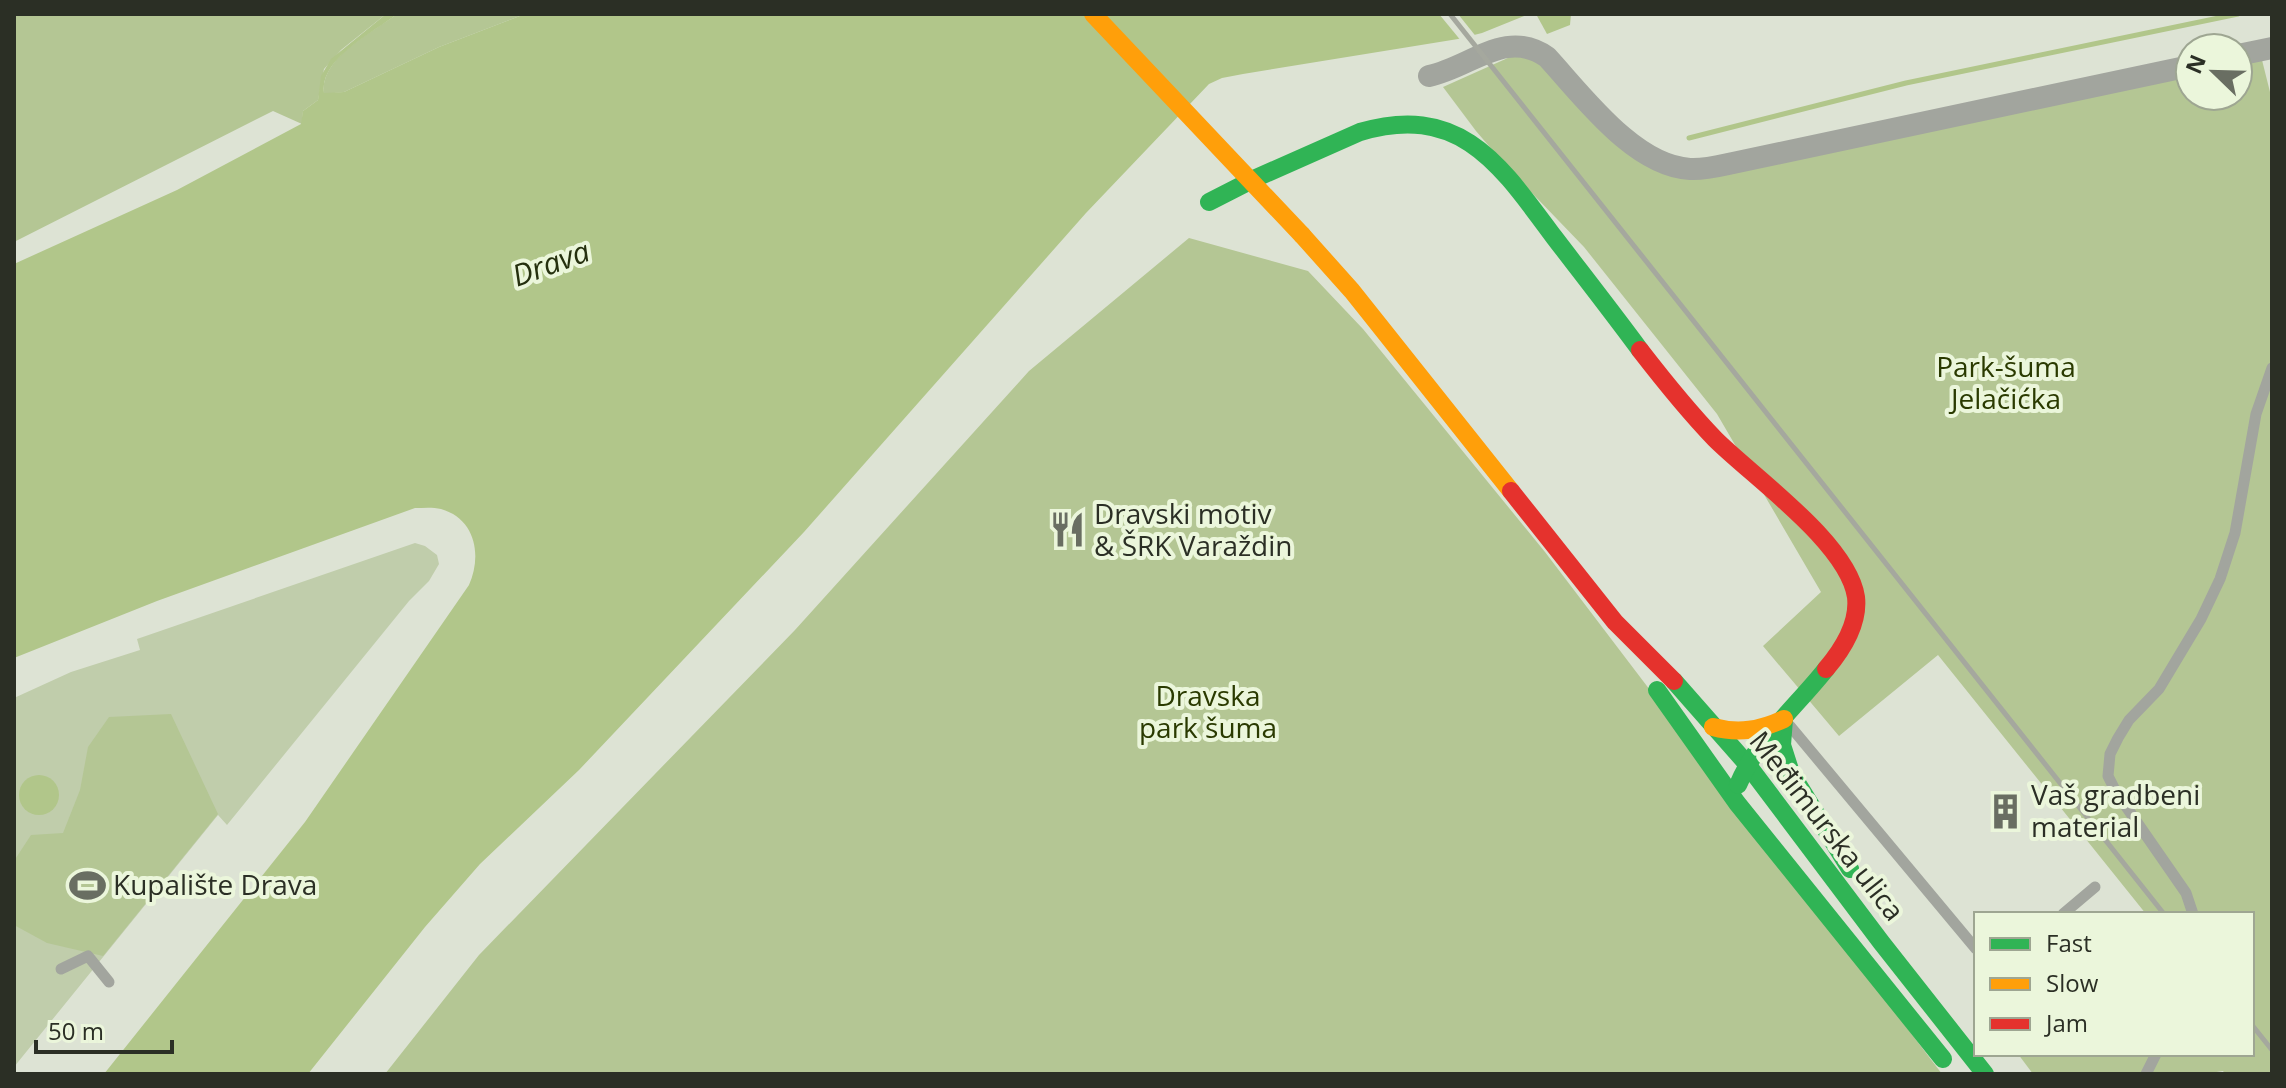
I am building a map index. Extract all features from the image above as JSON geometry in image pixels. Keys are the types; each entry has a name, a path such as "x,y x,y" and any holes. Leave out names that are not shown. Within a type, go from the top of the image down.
{"main road":[{"name":"Međimurska ulica","path":"1093,14 1302,235 1388,335 1615,622 1672,714 1737,803 1955,1074"},
{"path":"1209,202 1231,189 1362,131 1388,125 1444,131 1471,143 1505,172 1699,425 1779,495 1818,536 1849,579 1855,594 1856,609 1848,634 1831,664 1747,764 1738,788 1737,803"},
{"name":"Međimurska ulica","path":"1615,622 1669,676 1747,764 1985,1074"},
{"path":"1713,727 1743,733 1784,719"},
{"path":"1784,719 1781,742 1784,756 1799,787 1862,889 1881,942"}],"street":[{"path":"1429,76 1453,69 1501,47 1526,46 1547,57 1632,144 1657,160 1691,169 1733,163 2174,69"}],"lane":[{"path":"2192,912 2186,893 2116,792 2108,776 2110,754 2129,720 2159,689 2201,619 2220,579 2235,533 2256,414 2272,368"},
{"path":"1784,719 1974,947"},
{"path":"2065,912 2095,887"},
{"path":"61,969 88,956 109,982"},
{"path":"2146,1074 2155,1056"}],"shaded area":[{"path":"415,543 437,555 439,564 429,581 409,601 227,825 218,815 14,1067 14,698 71,672 140,650 137,639"}],"green space":[{"path":"14,14 386,14 341,50 324,69 318,100 303,111 302,124 273,111 14,242"},
{"path":"397,14 525,14 439,47 344,92 324,94 325,81 338,58"},
{"name":"Park-šuma Jelačićka","path":"1519,53 1540,59 1671,172 2174,74 2174,112 2254,112 2254,58 2261,56 2272,100 2272,1074 2225,1074 2223,1071 2204,1074 2033,1074 2020,1056 2254,1056 2254,912 2144,912 1938,655 1839,736 1763,646 1821,592 1717,414 1584,247 1476,131 1443,87"},
{"name":"Dravska park šuma","path":"1189,238 1308,271 1363,329 1545,552 1942,1074 385,1074 479,955 795,630 1029,371"},
{"path":"171,714 218,814 103,956 47,943 14,925 14,861 31,835 63,833 80,790 88,747 109,717"}],"water":[{"name":"Drava","path":"386,14 397,14 339,58 330,69 324,93 344,92 439,47 525,14 1529,14 1458,39 1243,74 1209,84 1086,213 804,532 579,770 480,864 425,927 308,1074 104,1074 305,822 469,585 475,551 469,530 453,514 438,508 415,508 157,601 14,658 14,264 177,190 301,124 303,111 318,100 321,76 331,59"},
{"path":"1536,14 1571,14 1570,25 1547,34"},
{"path":"39,775 53,781 59,795 53,809 39,815 25,809 19,795 25,781"}],"pier":[{"path":"1439,14 1458,14 1478,39 1462,42"}],"waterway":[{"path":"1689,138 1906,83 2238,14"}],"railway":[{"path":"1450,14 2162,912"},
{"path":"2254,1028 2272,1050"}],"traffic: fast":[{"path":"1209,202 1360,132 1395,125 1425,126 1452,133 1475,147 1516,186 1640,350"},
{"path":"1738,785 1766,738 1826,669"},
{"path":"1674,681 1747,764 1985,1074"},
{"path":"1657,690 1737,803 1943,1059"},
{"path":"1784,719 1782,745 1791,773 1850,869"}],"traffic: slow":[{"path":"1093,14 1302,235"},
{"path":"1302,235 1352,291 1511,491"},
{"path":"1713,727 1749,730 1784,719"}],"traffic: jam":[{"path":"1640,350 1715,439 1818,533 1849,576 1856,597 1855,617 1843,645 1826,669"},
{"path":"1511,491 1615,622 1674,681"}],"place":[{"name":"Dravski motiv & ŠRK Varaždin","path":"1068,530"},
{"name":"Vaš gradbeni material","path":"2005,811"},
{"name":"Kupalište Drava","path":"87,885"}]}
